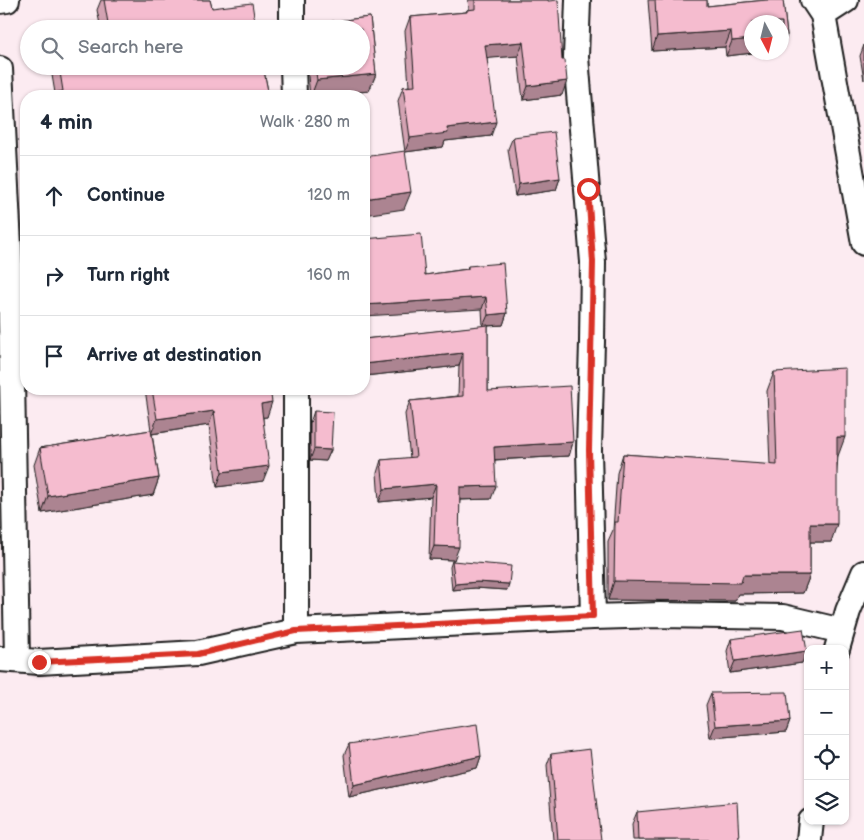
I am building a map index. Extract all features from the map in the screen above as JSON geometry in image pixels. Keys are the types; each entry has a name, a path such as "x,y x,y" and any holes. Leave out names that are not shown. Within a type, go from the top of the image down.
{"street":[{"path":"0,1 7,0"},
{"path":"292,0 292,20"},
{"path":"578,0 576,57 593,262 589,450 593,616"},
{"path":"846,0 818,7 864,243"},
{"path":"0,69 10,265 8,659 39,662 198,654 296,631 593,616 783,617 840,640 848,611 864,572"},
{"path":"293,75 294,90"},
{"path":"296,395 296,631"},
{"path":"809,840 811,825"}],"building":[{"path":"104,0 210,0 212,8 252,3 255,20 107,20"},
{"path":"475,0 558,0 562,60 565,60 567,81 528,86 523,42 485,45 496,122 447,128 448,133 410,138 403,87 415,86 410,17 467,12 467,10 475,9"},
{"path":"655,0 707,0 707,6 783,0 785,15 744,15 744,40 732,41 731,31 657,36"},
{"path":"370,17 376,74 370,75 370,20 344,20"},
{"path":"60,75 265,75 268,90 63,90"},
{"path":"316,75 366,75 317,80"},
{"path":"554,132 560,178 519,184 513,137"},
{"path":"405,151 411,192 370,198 370,156"},
{"path":"421,234 425,275 468,269 468,266 503,263 507,313 488,315 486,297 370,305 370,238"},
{"path":"488,325 488,391 570,386 573,442 494,447 496,486 460,487 459,547 434,546 436,484 384,489 381,460 416,457 410,401 463,396 463,353 370,363 370,338"},
{"path":"845,368 845,437 837,437 837,524 810,524 810,575 743,575 741,583 614,581 615,522 618,522 623,454 777,465 774,372"},
{"path":"153,395 271,395 272,402 261,404 269,466 222,472 214,411 157,419"},
{"path":"314,411 333,412 331,450 314,449"},
{"path":"151,430 159,478 48,496 40,448"},
{"path":"452,561 511,566 509,584 477,582 455,584"},
{"path":"803,629 806,645 804,645 804,651 735,661 731,639"},
{"path":"787,692 790,721 715,726 711,693"},
{"path":"477,724 481,756 354,785 349,744"},
{"path":"590,749 601,840 558,840 551,754"},
{"path":"737,802 739,840 638,840 637,812"}],"route":[{"path":"39,662 198,654 296,631 593,616 589,450 593,262 588,189"}]}
